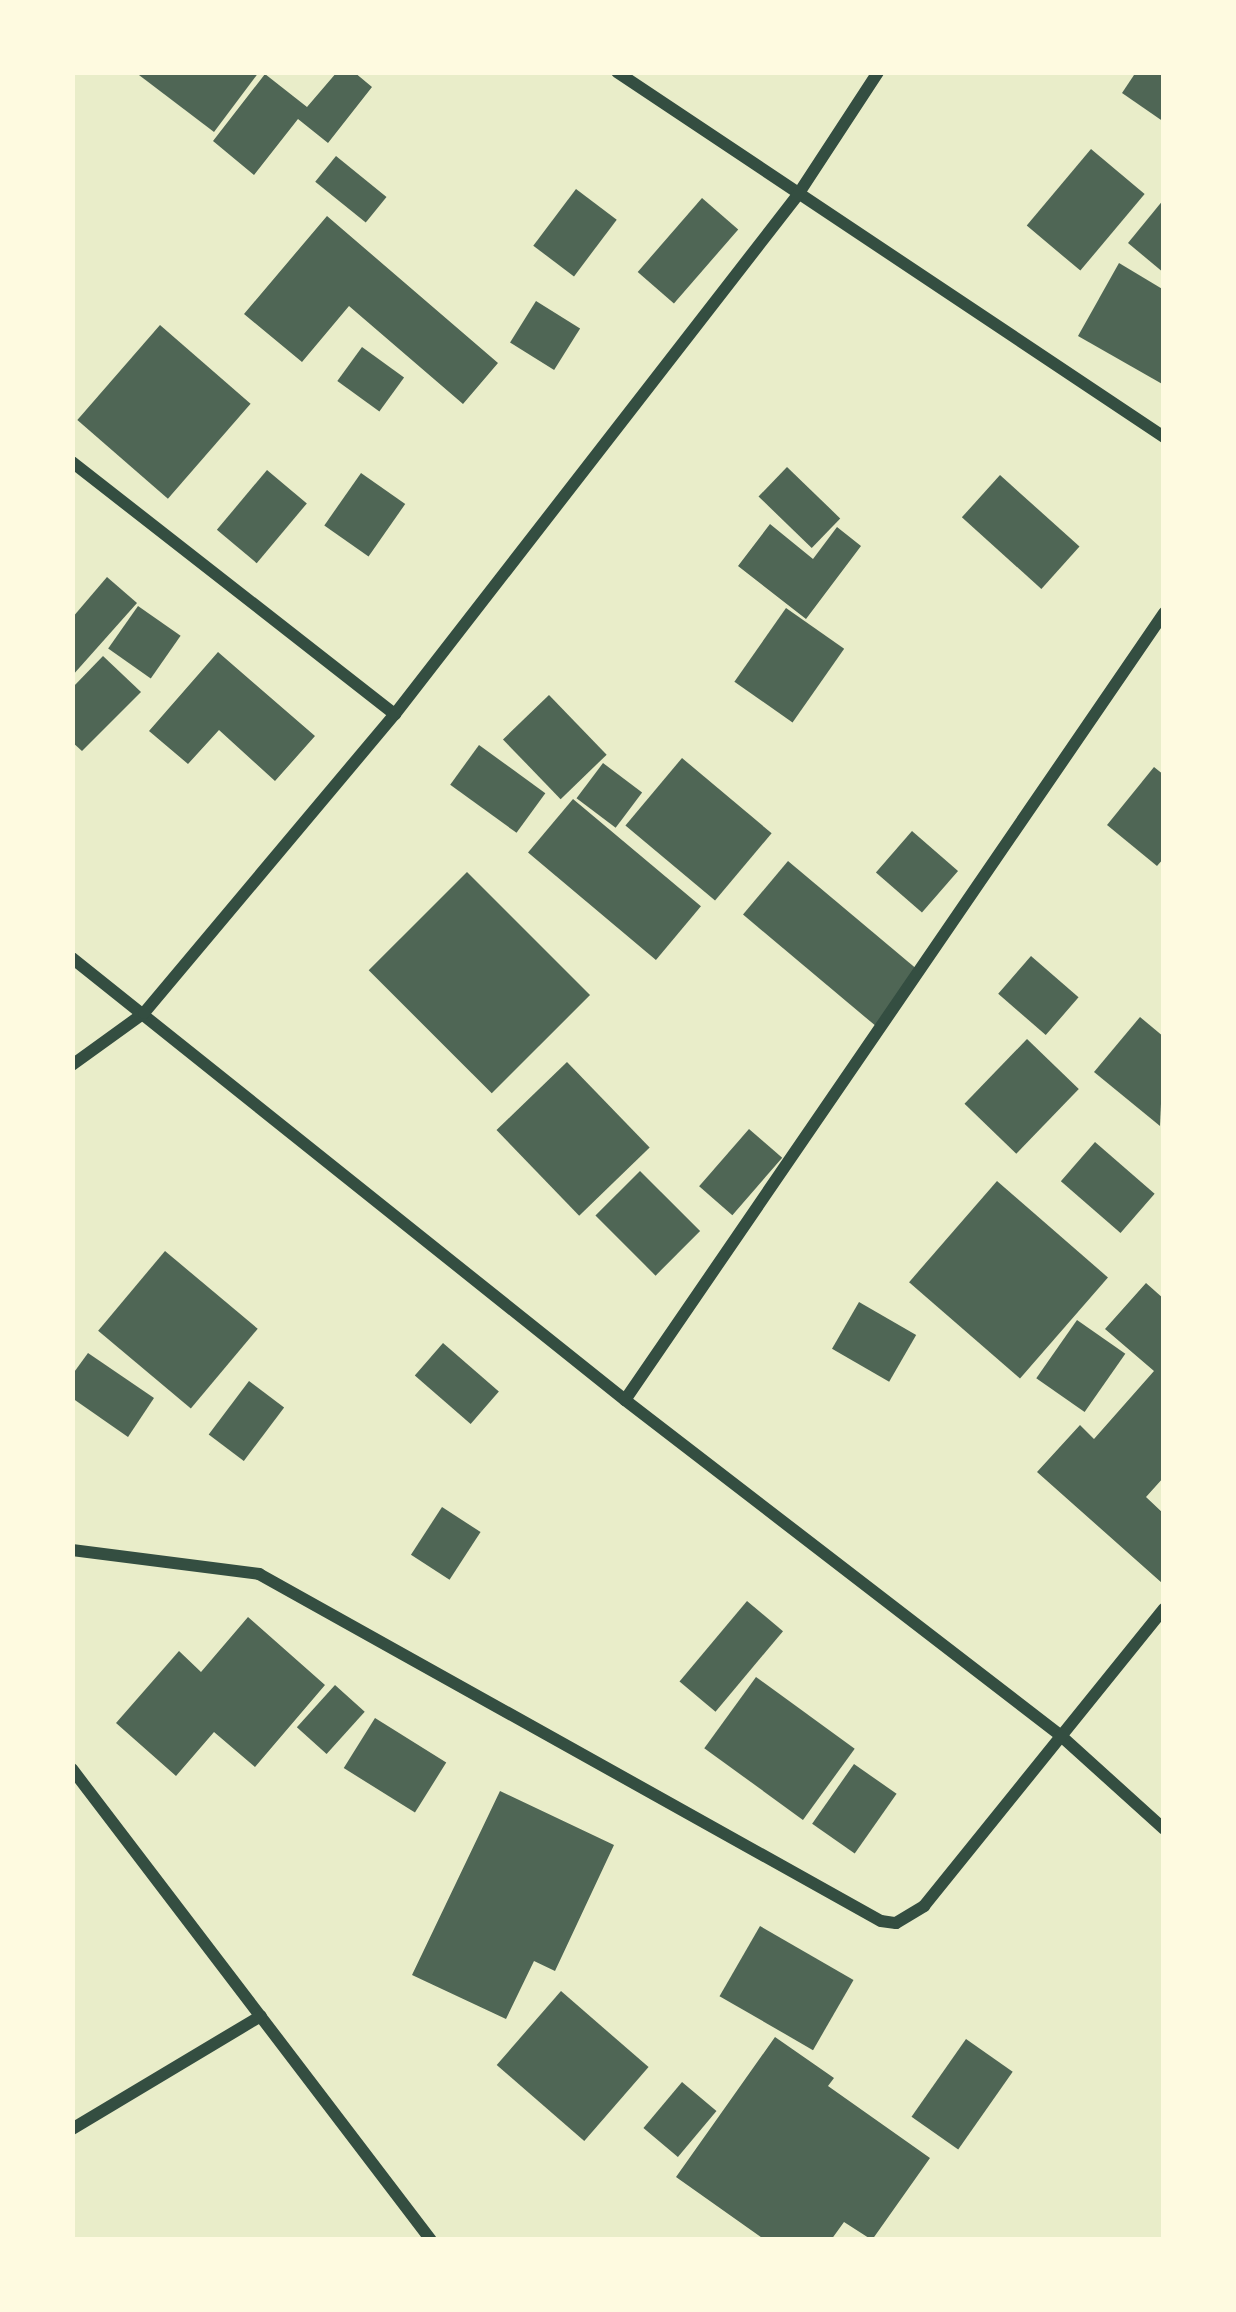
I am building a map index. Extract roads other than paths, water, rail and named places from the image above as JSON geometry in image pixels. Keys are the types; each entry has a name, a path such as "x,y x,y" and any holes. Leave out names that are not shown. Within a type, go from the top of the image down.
{"street":[{"path":"617,72 796,196 1164,437"},
{"path":"72,1065 144,1013 394,714 796,196 878,72"},
{"path":"72,463 394,714"},
{"path":"625,1400 1164,613"},
{"path":"72,958 625,1400 1060,1735 1164,1829"},
{"path":"72,1550 259,1574 881,1922 896,1923 924,1906 1164,1609"},
{"path":"72,1769 431,2240"},
{"path":"72,2129 260,2016"}]}
